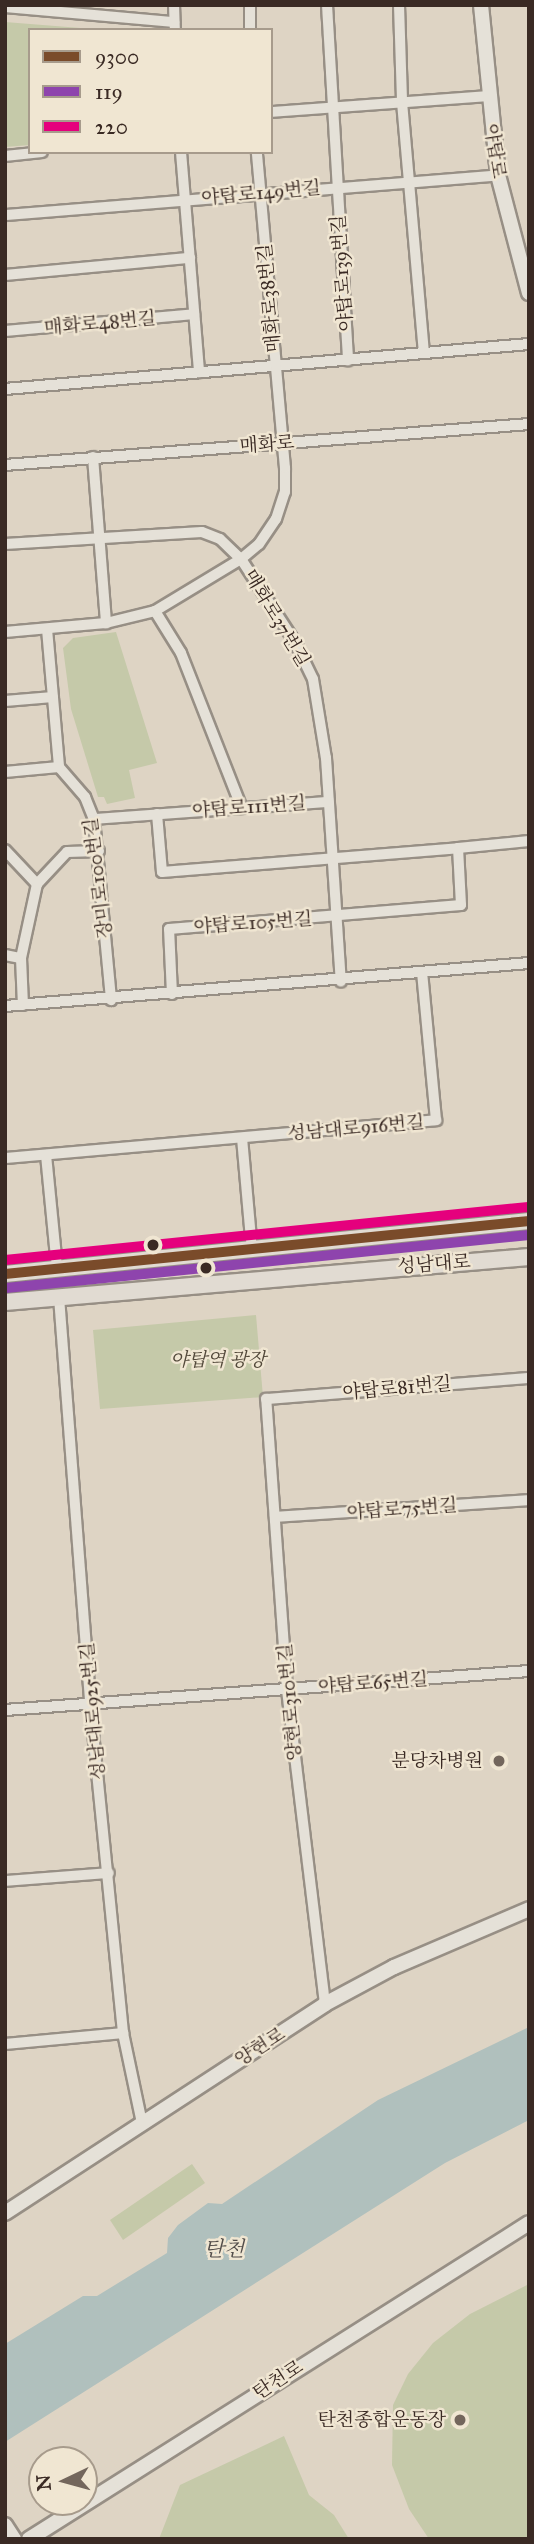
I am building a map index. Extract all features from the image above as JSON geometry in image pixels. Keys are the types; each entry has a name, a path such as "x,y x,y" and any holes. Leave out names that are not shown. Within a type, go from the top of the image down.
{"main road":[{"name":"야탑로","path":"481,5 487,96 498,175 529,293"},
{"name":"성남대로","path":"5,1274 529,1221"},
{"name":"성남대로","path":"5,1302 529,1256"},
{"name":"양현로","path":"5,2213 324,2004 394,1966 529,1909"},
{"name":"탄천로","path":"29,2539 529,2223"},
{"path":"5,2525 14,2539"}],"street":[{"path":"5,7 174,26 174,5"},
{"path":"250,5 250,28"},
{"name":"야탑로149번길","path":"327,5 336,187"},
{"path":"399,5 402,102 424,354"},
{"path":"273,112 487,96"},
{"path":"5,156 28,154"},
{"name":"야탑로149번길","path":"181,154 185,200"},
{"name":"매화로38번길","path":"257,154 281,443"},
{"name":"야탑로149번길","path":"5,215 498,175"},
{"name":"야탑로139번길","path":"336,187 348,360"},
{"path":"185,200 199,372"},
{"path":"5,275 190,258"},
{"name":"매화로48번길","path":"5,331 194,314"},
{"name":"야탑로139번길","path":"5,389 529,344"},
{"name":"매화로","path":"5,465 529,424"},
{"name":"매화로37번길","path":"5,632 106,623 155,611 241,559 259,544 276,519 285,492 281,443"},
{"path":"93,457 106,623"},
{"name":"매화로37번길","path":"5,544 202,532 220,539 241,559 295,642 313,679 321,711 328,802"},
{"path":"155,611 181,653 241,806"},
{"path":"5,772 60,767 47,629"},
{"path":"5,701 53,697"},
{"name":"장미로100번길","path":"60,767 85,797 94,819 111,1000"},
{"name":"야탑로111번길","path":"94,819 241,806 328,802 338,916"},
{"path":"157,814 162,872 529,841"},
{"path":"338,916 461,905 458,848"},
{"path":"5,850 37,884"},
{"path":"23,1005 20,958 37,884 67,852 99,851"},
{"name":"야탑로105번길","path":"172,994 169,929 338,916 341,981"},
{"path":"5,955 20,958"},
{"path":"5,1006 341,981 529,962"},
{"name":"성남대로916번길","path":"242,1138 436,1121 422,973"},
{"path":"5,1158 242,1138 252,1251"},
{"path":"46,1155 57,1267"},
{"name":"성남대로925번길","path":"59,1297 90,1702 123,2033 142,2123"},
{"name":"야탑로81번길","path":"266,1399 529,1378"},
{"name":"양현로310번길","path":"266,1399 287,1689 324,2004"},
{"name":"야탑로75번길","path":"275,1517 529,1500"},
{"name":"야탑로65번길","path":"5,1710 529,1671"},
{"path":"5,1881 109,1872"},
{"path":"5,2045 123,2033"}],"green space":[{"path":"5,22 80,28 28,28 28,145 5,147"},
{"path":"116,632 157,763 129,770 135,798 107,804 104,797 98,797 71,709 63,648 73,638"},
{"name":"야탑역 광장","path":"256,1315 263,1397 100,1409 93,1330"},
{"path":"192,2164 205,2183 123,2240 110,2220"},
{"name":"탄천종합운동장","path":"529,2284 529,2539 429,2539 409,2509 392,2465 393,2405 408,2374 433,2343 470,2314"},
{"path":"284,2436 309,2495 334,2515 349,2539 159,2539 180,2485"}],"water":[{"name":"탄천","path":"529,2027 529,2120 445,2163 5,2442 5,2344 83,2296 97,2296 167,2253 168,2238 178,2225 208,2203 222,2204 378,2100"}],"transit line":[{"name":"220","path":"5,1260 528,1207"},
{"name":"9300","path":"5,1274 529,1221"},
{"name":"119","path":"6,1288 529,1235"}],"place":[{"name":"분당차병원","path":"499,1761"},
{"name":"탄천종합운동장","path":"460,2420"}]}
